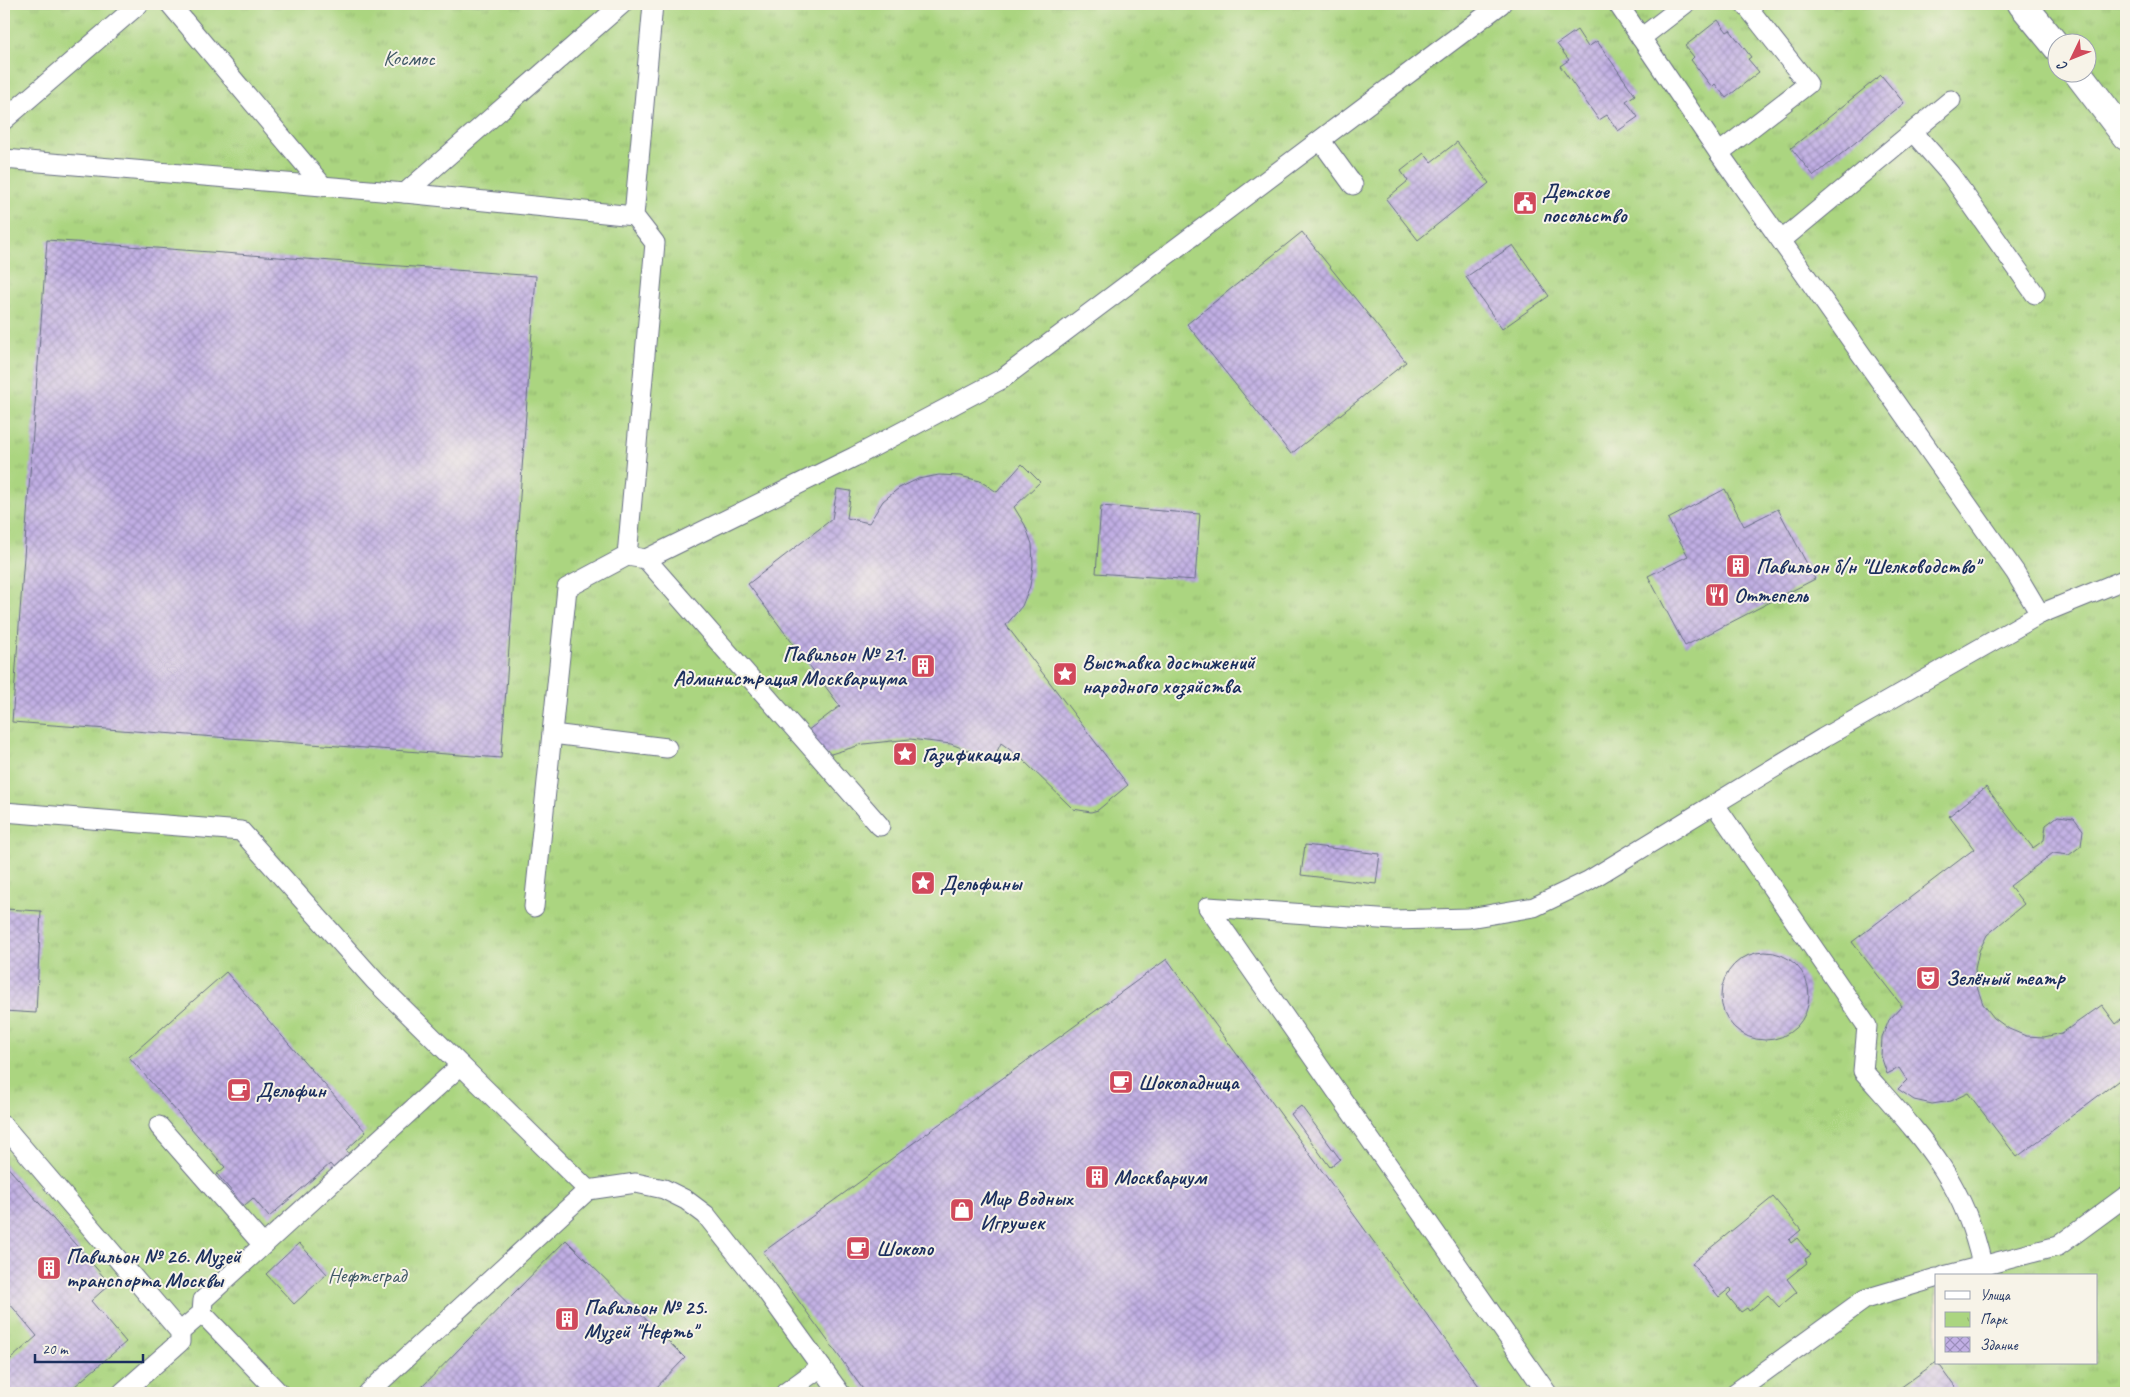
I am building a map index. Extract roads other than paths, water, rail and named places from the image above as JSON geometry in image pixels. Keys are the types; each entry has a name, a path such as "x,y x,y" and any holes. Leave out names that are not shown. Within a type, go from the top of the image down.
{"street":[{"path":"2022,4 2048,36"},
{"path":"2085,82 2126,136"}],"lane":[{"path":"4,120 139,4"},
{"path":"170,4 323,186"},
{"path":"405,193 622,4"},
{"path":"627,556 655,243 634,216 653,4"},
{"path":"534,907 566,588 627,556 646,559 1002,380 1501,4"},
{"path":"1618,4 1719,153 2014,572 2040,614"},
{"path":"1641,38 1686,4"},
{"path":"1719,153 1808,84 1745,4"},
{"path":"1782,240 1951,100"},
{"path":"1913,132 1950,174 2035,294"},
{"path":"1321,141 1353,184"},
{"path":"4,159 405,193 634,216"},
{"path":"646,559 880,826"},
{"path":"1547,1393 1208,907 1392,920 1469,918 1534,907 1588,881 1823,738 2040,614 2126,579"},
{"path":"552,734 667,748"},
{"path":"1715,805 1867,1026 1863,1071 1939,1161 1961,1198 1970,1219 1982,1265"},
{"path":"4,812 241,831 375,981 588,1190"},
{"path":"180,1332 202,1313 203,1300 460,1066"},
{"path":"4,1126 180,1332 180,1342 122,1393"},
{"path":"159,1126 263,1245"},
{"path":"368,1393 588,1190 636,1183 664,1189 693,1205 706,1215 726,1238 840,1393"},
{"path":"1951,1274 2058,1246 2126,1196"},
{"path":"1735,1393 1865,1299 1935,1278"},
{"path":"202,1313 279,1393"},
{"path":"785,1393 821,1367"}],"place":[{"name":"Детское посольство","path":"1525,203"},
{"name":"Павильон б/н \"Шелководство\"","path":"1738,566"},
{"name":"Оттепель","path":"1717,595"},
{"name":"Павильон № 21. Администрация Москвариума","path":"923,666"},
{"name":"Выставка достижений народного хозяйства","path":"1065,674"},
{"name":"Газификация","path":"905,754"},
{"name":"Дельфины","path":"923,883"},
{"name":"Зелёный театр","path":"1928,978"},
{"name":"Шоколадница","path":"1121,1082"},
{"name":"Дельфин","path":"239,1090"},
{"name":"Москвариум","path":"1097,1177"},
{"name":"Мир Водных Игрушек","path":"962,1210"},
{"name":"Шоколо","path":"858,1248"},
{"name":"Павильон № 26. Музей транспорта Москвы","path":"49,1268"},
{"name":"Павильон № 25. Музей \"Нефть\"","path":"567,1319"}],"park label":[{"name":"Космос","path":"409,58"},
{"name":"Нефтеград","path":"367,1275"}]}
